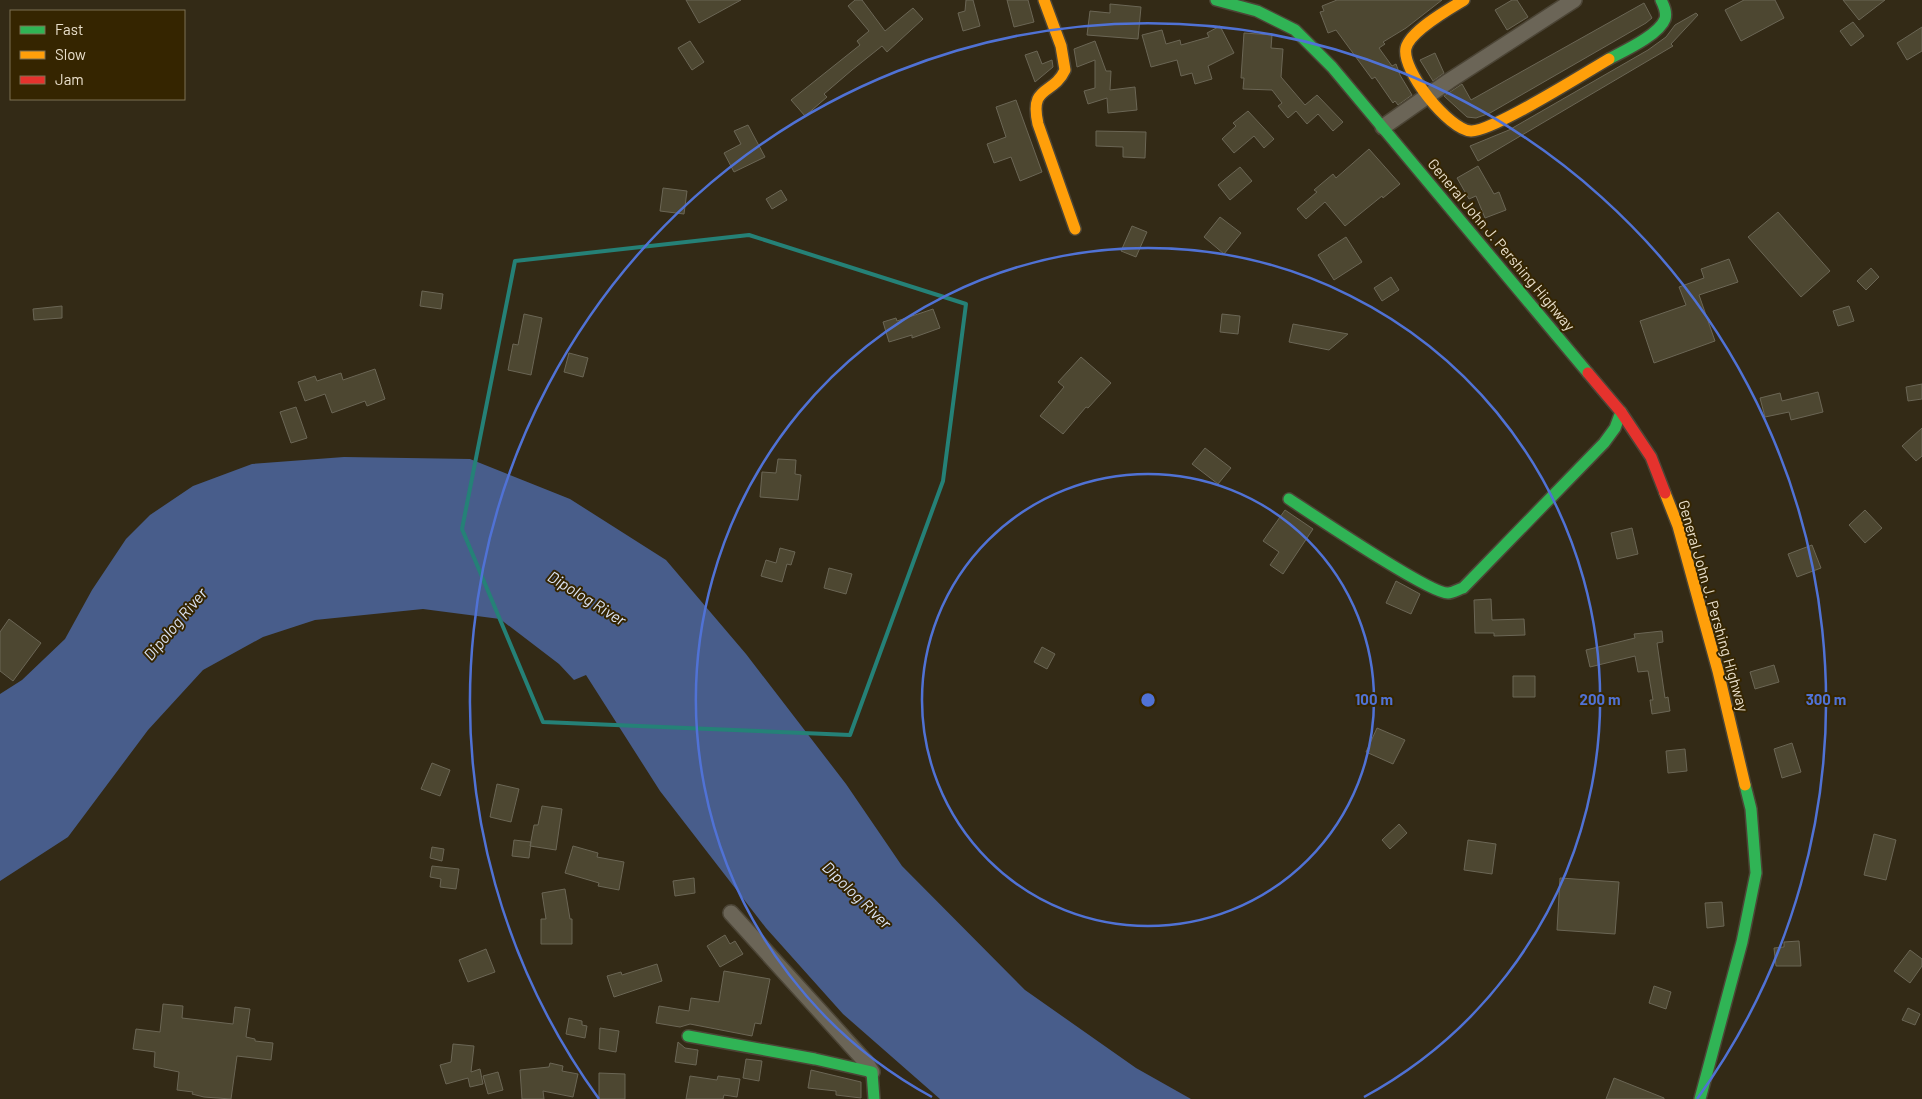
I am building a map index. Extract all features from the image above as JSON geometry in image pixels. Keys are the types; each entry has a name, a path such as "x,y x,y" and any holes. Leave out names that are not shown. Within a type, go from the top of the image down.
{"street":[{"path":"1044,0 1064,56 1065,69 1061,78 1048,86 1038,97 1035,108 1038,124 1075,229"},
{"name":"General John J. Pershing Highway","path":"1216,0 1257,11 1295,30 1332,66 1621,412 1651,457 1678,526 1718,670 1752,809 1756,873 1742,942 1700,1099"},
{"path":"1464,0 1435,19 1414,36 1406,48 1407,62 1412,75 1428,96 1456,126 1470,131 1485,128 1503,120 1659,29 1666,18 1665,6 1660,0"},
{"path":"1382,127 1574,0"},
{"path":"1289,499 1404,572 1438,590 1448,593 1458,591 1604,443 1615,428 1621,412"},
{"path":"731,913 865,1061 872,1072 874,1099"},
{"path":"688,1036 815,1059 872,1072"}],"highlighted area":[{"path":"749,235 966,304 943,481 850,735 543,722 462,529 515,261"}],"water":[{"name":"Dipolog River","path":"344,457 470,459 570,499 666,560 746,654 846,784 902,866 1025,990 1136,1068 1191,1099 940,1099 843,1014 766,928 660,791 586,675 574,680 559,664 500,619 423,609 315,620 263,637 203,670 148,730 68,837 0,881 0,694 22,680 65,639 92,590 126,539 150,515 193,486 252,464"}],"building":[{"path":"686,0 741,0 699,23"},
{"path":"855,0 862,0 885,31 913,8 923,19 887,52 882,46 852,70 824,94 827,97 805,116 791,100 860,45 857,41 869,31 848,6"},
{"path":"966,0 973,0 980,26 963,31 958,13 965,11"},
{"path":"1007,0 1028,0 1034,22 1014,27"},
{"path":"1337,0 1442,0 1406,28 1383,42 1385,44 1379,48 1392,66 1396,64 1412,95 1398,105 1395,101 1393,103 1375,77 1372,79 1336,30 1328,33 1320,12 1324,11 1322,6"},
{"path":"1512,0 1517,0 1528,17 1507,30 1495,10"},
{"path":"1744,0 1775,0 1784,18 1741,41 1725,10"},
{"path":"1843,0 1885,0 1859,20"},
{"path":"1644,3 1652,18 1646,23 1490,113 1476,118 1467,117 1444,96 1462,84 1471,100"},
{"path":"1110,4 1141,7 1138,39 1087,35 1090,11 1110,13"},
{"path":"1696,13 1698,15 1671,44 1673,46 1478,161 1470,146 1509,130 1648,50 1666,37 1675,25"},
{"path":"1853,22 1864,36 1851,46 1840,31"},
{"path":"1220,26 1234,53 1208,66 1212,79 1195,84 1192,73 1181,76 1177,60 1151,67 1142,35 1162,30 1166,44 1180,40 1181,45 1209,37 1207,33"},
{"path":"1922,27 1922,51 1907,60 1897,43"},
{"path":"1244,33 1272,35 1271,48 1283,49 1281,77 1305,105 1317,95 1343,122 1333,131 1318,114 1307,124 1296,111 1288,118 1278,106 1282,103 1272,90 1243,89 1244,78 1241,78"},
{"path":"690,41 704,62 692,70 678,48"},
{"path":"1095,41 1106,71 1111,71 1110,90 1135,87 1137,110 1108,113 1107,98 1088,104 1084,91 1095,88 1095,60 1077,67 1074,49"},
{"path":"1037,51 1042,64 1052,60 1053,67 1035,82 1025,55"},
{"path":"1435,53 1444,73 1433,81 1420,60"},
{"path":"1016,100 1042,172 1020,181 1011,157 994,163 987,144 1006,137 996,107"},
{"path":"1248,111 1274,139 1264,148 1254,136 1234,153 1222,139 1236,126 1233,123"},
{"path":"748,125 765,157 734,172 724,153 741,144 734,131"},
{"path":"1096,131 1146,132 1145,158 1123,157 1123,147 1096,146"},
{"path":"1369,149 1400,184 1345,226 1325,202 1306,219 1297,209 1317,192 1314,190 1333,174 1336,178"},
{"path":"1478,166 1494,194 1499,192 1506,210 1485,218 1476,196 1469,199 1457,178"},
{"path":"1240,167 1252,181 1230,200 1218,185"},
{"path":"663,188 687,191 684,214 660,211"},
{"path":"781,190 787,200 772,209 766,199"},
{"path":"1778,212 1830,271 1801,297 1748,237"},
{"path":"1220,217 1241,233 1224,254 1204,237"},
{"path":"1132,226 1147,232 1136,257 1121,251"},
{"path":"1346,237 1362,262 1334,280 1318,255"},
{"path":"1729,259 1738,282 1699,295 1715,341 1654,363 1640,321 1686,305 1679,287 1704,278 1701,269"},
{"path":"1871,268 1879,277 1866,290 1857,281"},
{"path":"1391,277 1399,290 1382,301 1374,288"},
{"path":"422,291 443,294 441,309 420,306"},
{"path":"62,306 62,318 34,320 33,309"},
{"path":"1849,306 1854,321 1838,326 1833,311"},
{"path":"933,309 940,328 912,338 912,335 889,342 883,322 896,318 897,321"},
{"path":"524,314 542,318 531,375 508,370 513,344 518,345"},
{"path":"1222,314 1240,316 1238,334 1220,332"},
{"path":"1293,324 1348,334 1329,350 1289,342"},
{"path":"569,353 588,358 583,377 564,372"},
{"path":"1081,357 1111,383 1088,408 1086,407 1063,434 1040,416 1064,387 1058,382"},
{"path":"375,369 385,399 367,406 365,401 332,413 325,394 305,401 298,382 315,376 317,381 341,373 343,380"},
{"path":"1922,384 1922,399 1908,401 1906,387"},
{"path":"1818,392 1823,412 1791,420 1789,412 1765,417 1760,398 1780,393 1782,401"},
{"path":"296,407 307,438 291,443 280,412"},
{"path":"1922,428 1922,456 1916,461 1902,446"},
{"path":"1205,448 1231,468 1218,484 1192,464"},
{"path":"778,459 796,460 795,474 801,475 798,500 760,497 762,472 776,473"},
{"path":"1285,510 1313,529 1283,574 1270,565 1279,552 1263,541"},
{"path":"1865,510 1882,528 1865,543 1849,525"},
{"path":"1632,528 1638,554 1617,559 1611,533"},
{"path":"1812,545 1821,568 1797,577 1788,554"},
{"path":"780,548 795,552 791,565 787,564 782,582 761,576 766,560 776,563"},
{"path":"829,568 852,574 846,594 824,588"},
{"path":"1396,581 1420,594 1411,614 1386,603"},
{"path":"1491,599 1492,620 1524,619 1525,635 1494,636 1494,633 1475,633 1474,600"},
{"path":"9,619 41,643 13,681 0,671 0,632"},
{"path":"1662,631 1663,642 1657,643 1665,698 1668,697 1670,711 1652,714 1650,700 1653,700 1648,671 1638,672 1635,656 1590,667 1586,650 1635,638 1634,634"},
{"path":"1042,647 1055,654 1047,669 1034,662"},
{"path":"1774,665 1779,682 1755,689 1750,672"},
{"path":"1513,676 1535,676 1535,697 1513,697"},
{"path":"1377,728 1405,740 1393,764 1366,752"},
{"path":"1792,743 1801,772 1782,778 1774,749"},
{"path":"1685,749 1687,771 1668,773 1666,751"},
{"path":"432,763 450,770 440,796 421,789"},
{"path":"497,784 519,789 511,822 490,817"},
{"path":"542,806 562,809 556,850 530,846 534,825 538,825"},
{"path":"1399,824 1407,833 1390,849 1382,840"},
{"path":"1874,834 1896,840 1886,880 1864,875"},
{"path":"514,840 531,842 529,858 512,856"},
{"path":"1468,840 1496,844 1492,874 1464,870"},
{"path":"573,846 598,853 597,857 624,862 619,890 598,886 599,883 565,873"},
{"path":"432,847 444,849 442,861 430,858"},
{"path":"432,866 459,869 456,889 440,887 441,879 430,877"},
{"path":"694,878 695,893 675,896 673,881"},
{"path":"1560,878 1619,882 1615,934 1557,930"},
{"path":"565,889 570,919 572,919 572,944 541,944 541,919 546,919 542,893"},
{"path":"1722,902 1724,926 1707,928 1705,903"},
{"path":"725,935 730,944 735,941 743,954 720,967 707,946"},
{"path":"1799,941 1801,966 1776,966 1774,948 1784,947 1784,942"},
{"path":"486,949 495,972 468,982 459,960"},
{"path":"1910,950 1922,959 1922,966 1910,983 1894,971"},
{"path":"657,964 662,981 614,997 607,976 621,972 622,975"},
{"path":"724,971 770,979 761,1024 755,1023 752,1036 690,1024 680,1027 656,1023 659,1006 689,1011 691,998 719,1002"},
{"path":"1654,986 1671,992 1666,1009 1649,1003"},
{"path":"163,1004 183,1006 182,1018 233,1024 235,1007 250,1009 246,1037 255,1039 255,1041 273,1043 271,1060 237,1056 231,1099 204,1097 192,1094 193,1092 177,1090 179,1072 154,1067 155,1052 133,1049 136,1029 160,1032"},
{"path":"1908,1008 1920,1014 1915,1025 1902,1020"},
{"path":"569,1018 582,1021 582,1025 587,1026 585,1038 566,1034"},
{"path":"600,1028 619,1031 616,1052 599,1049"},
{"path":"678,1042 685,1048 698,1050 696,1065 675,1062"},
{"path":"453,1044 474,1046 471,1072 480,1069 483,1084 470,1087 468,1078 446,1084 440,1065 451,1062"},
{"path":"746,1059 762,1061 759,1081 743,1078"},
{"path":"550,1063 563,1066 562,1071 578,1074 573,1097 543,1091 544,1099 522,1099 520,1070 549,1067"},
{"path":"811,1070 861,1082 861,1098 836,1095 836,1091 808,1088"},
{"path":"498,1072 503,1090 488,1094 483,1076"},
{"path":"599,1073 625,1074 625,1099 599,1099"},
{"path":"690,1076 717,1080 718,1076 740,1079 737,1097 724,1095 723,1099 686,1099"},
{"path":"1614,1078 1664,1098 1664,1099 1606,1099"}],"traffic: fast":[{"path":"1216,0 1257,11 1295,30 1332,67 1588,373"},
{"path":"1609,59 1649,37 1656,31 1665,19 1666,14 1661,0"},
{"path":"1289,499 1396,568 1437,590 1448,593 1452,592 1463,588 1604,443 1615,428 1621,412"},
{"path":"1700,1099 1742,942 1756,873 1751,809 1745,785"},
{"path":"688,1036 815,1059 872,1072 874,1099"}],"traffic: slow":[{"path":"1044,0 1061,46 1065,70 1060,78 1039,96 1036,111 1038,124 1075,229"},
{"path":"1464,0 1422,28 1409,41 1406,48 1406,58 1411,70 1428,97 1451,121 1462,128 1471,131 1482,129 1498,122 1539,101 1609,59"},
{"path":"1665,493 1678,526 1718,671 1745,785"}],"traffic: jam":[{"path":"1588,373 1621,412 1651,457 1665,493"}]}
